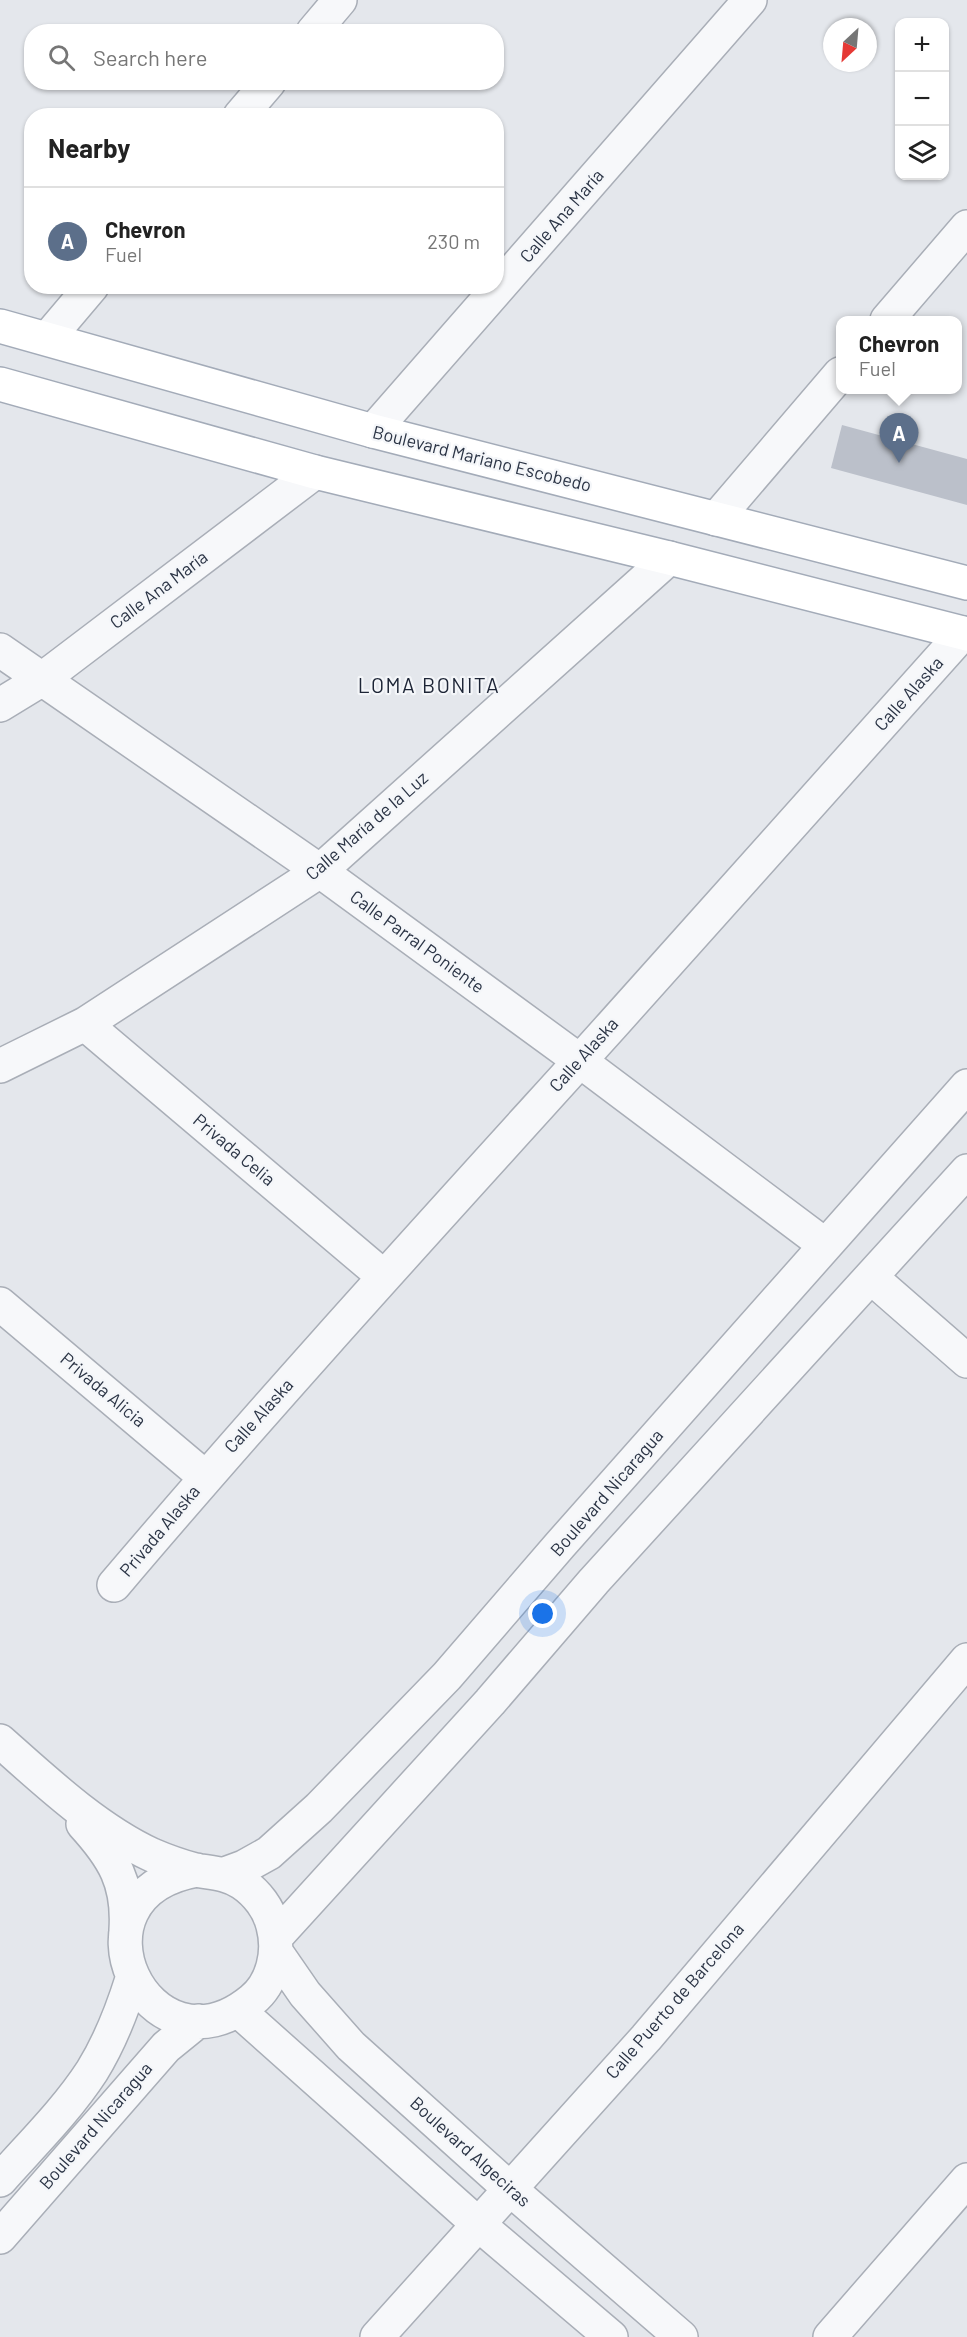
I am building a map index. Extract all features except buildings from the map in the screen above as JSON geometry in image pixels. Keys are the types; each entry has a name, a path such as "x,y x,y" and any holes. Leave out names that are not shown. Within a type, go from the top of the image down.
{"main road":[{"name":"Boulevard Mariano Escobedo","path":"0,326 373,431 967,583"},
{"path":"0,384 315,472 669,558 965,634"}],"street":[{"path":"320,24 340,0"},
{"name":"Calle Ana María","path":"504,281 750,0"},
{"path":"247,108 262,90"},
{"path":"891,316 967,227"},
{"path":"48,338 85,294"},
{"name":"Calle Ana María","path":"373,431 493,294"},
{"path":"716,519 836,379"},
{"name":"Calle Ana María","path":"0,705 41,680 315,472"},
{"name":"Calle María de la Luz","path":"0,1066 85,1024 320,871 669,558"},
{"name":"Calle Alaska","path":"205,1477 383,1276 965,634"},
{"name":"Calle Parral Poniente","path":"0,650 320,871 580,1061 825,1245"},
{"name":"Privada Celia","path":"85,1024 383,1276"},
{"name":"Boulevard Nicaragua","path":"211,1872 244,1868 269,1853 319,1808 447,1676 967,1086"},
{"path":"276,1945 594,1581 967,1171"},
{"path":"872,1278 967,1361"},
{"name":"Privada Alicia","path":"0,1304 205,1477"},
{"name":"Privada Alaska","path":"114,1585 205,1477"},
{"name":"Calle Puerto de Barcelona","path":"377,2337 646,2038 967,1660"},
{"path":"0,1741 46,1782 130,1843 166,1860 241,1882 254,1892 268,1913 276,1945 270,1976 258,1996 239,2011 219,2019 198,2021 178,2018 159,2009 144,1996 132,1978 126,1957 127,1908 122,1882 111,1858 46,1782"},
{"path":"126,1934 132,1914 143,1897 158,1883 177,1874 211,1872"},
{"name":"Boulevard Algeciras","path":"276,1945 305,1994 351,2046 510,2189 681,2337"},
{"name":"Boulevard Nicaragua","path":"0,2180 71,2100 92,2070 121,2013 132,1978"},
{"path":"239,2011 478,2224 611,2337"},
{"name":"Boulevard Nicaragua","path":"0,2237 166,2047 198,2021"},
{"path":"830,2337 967,2180"}],"place":[{"name":"Chevron","path":"899,463"}],"district":[{"name":"LOMA BONITA","path":"429,686"}]}
